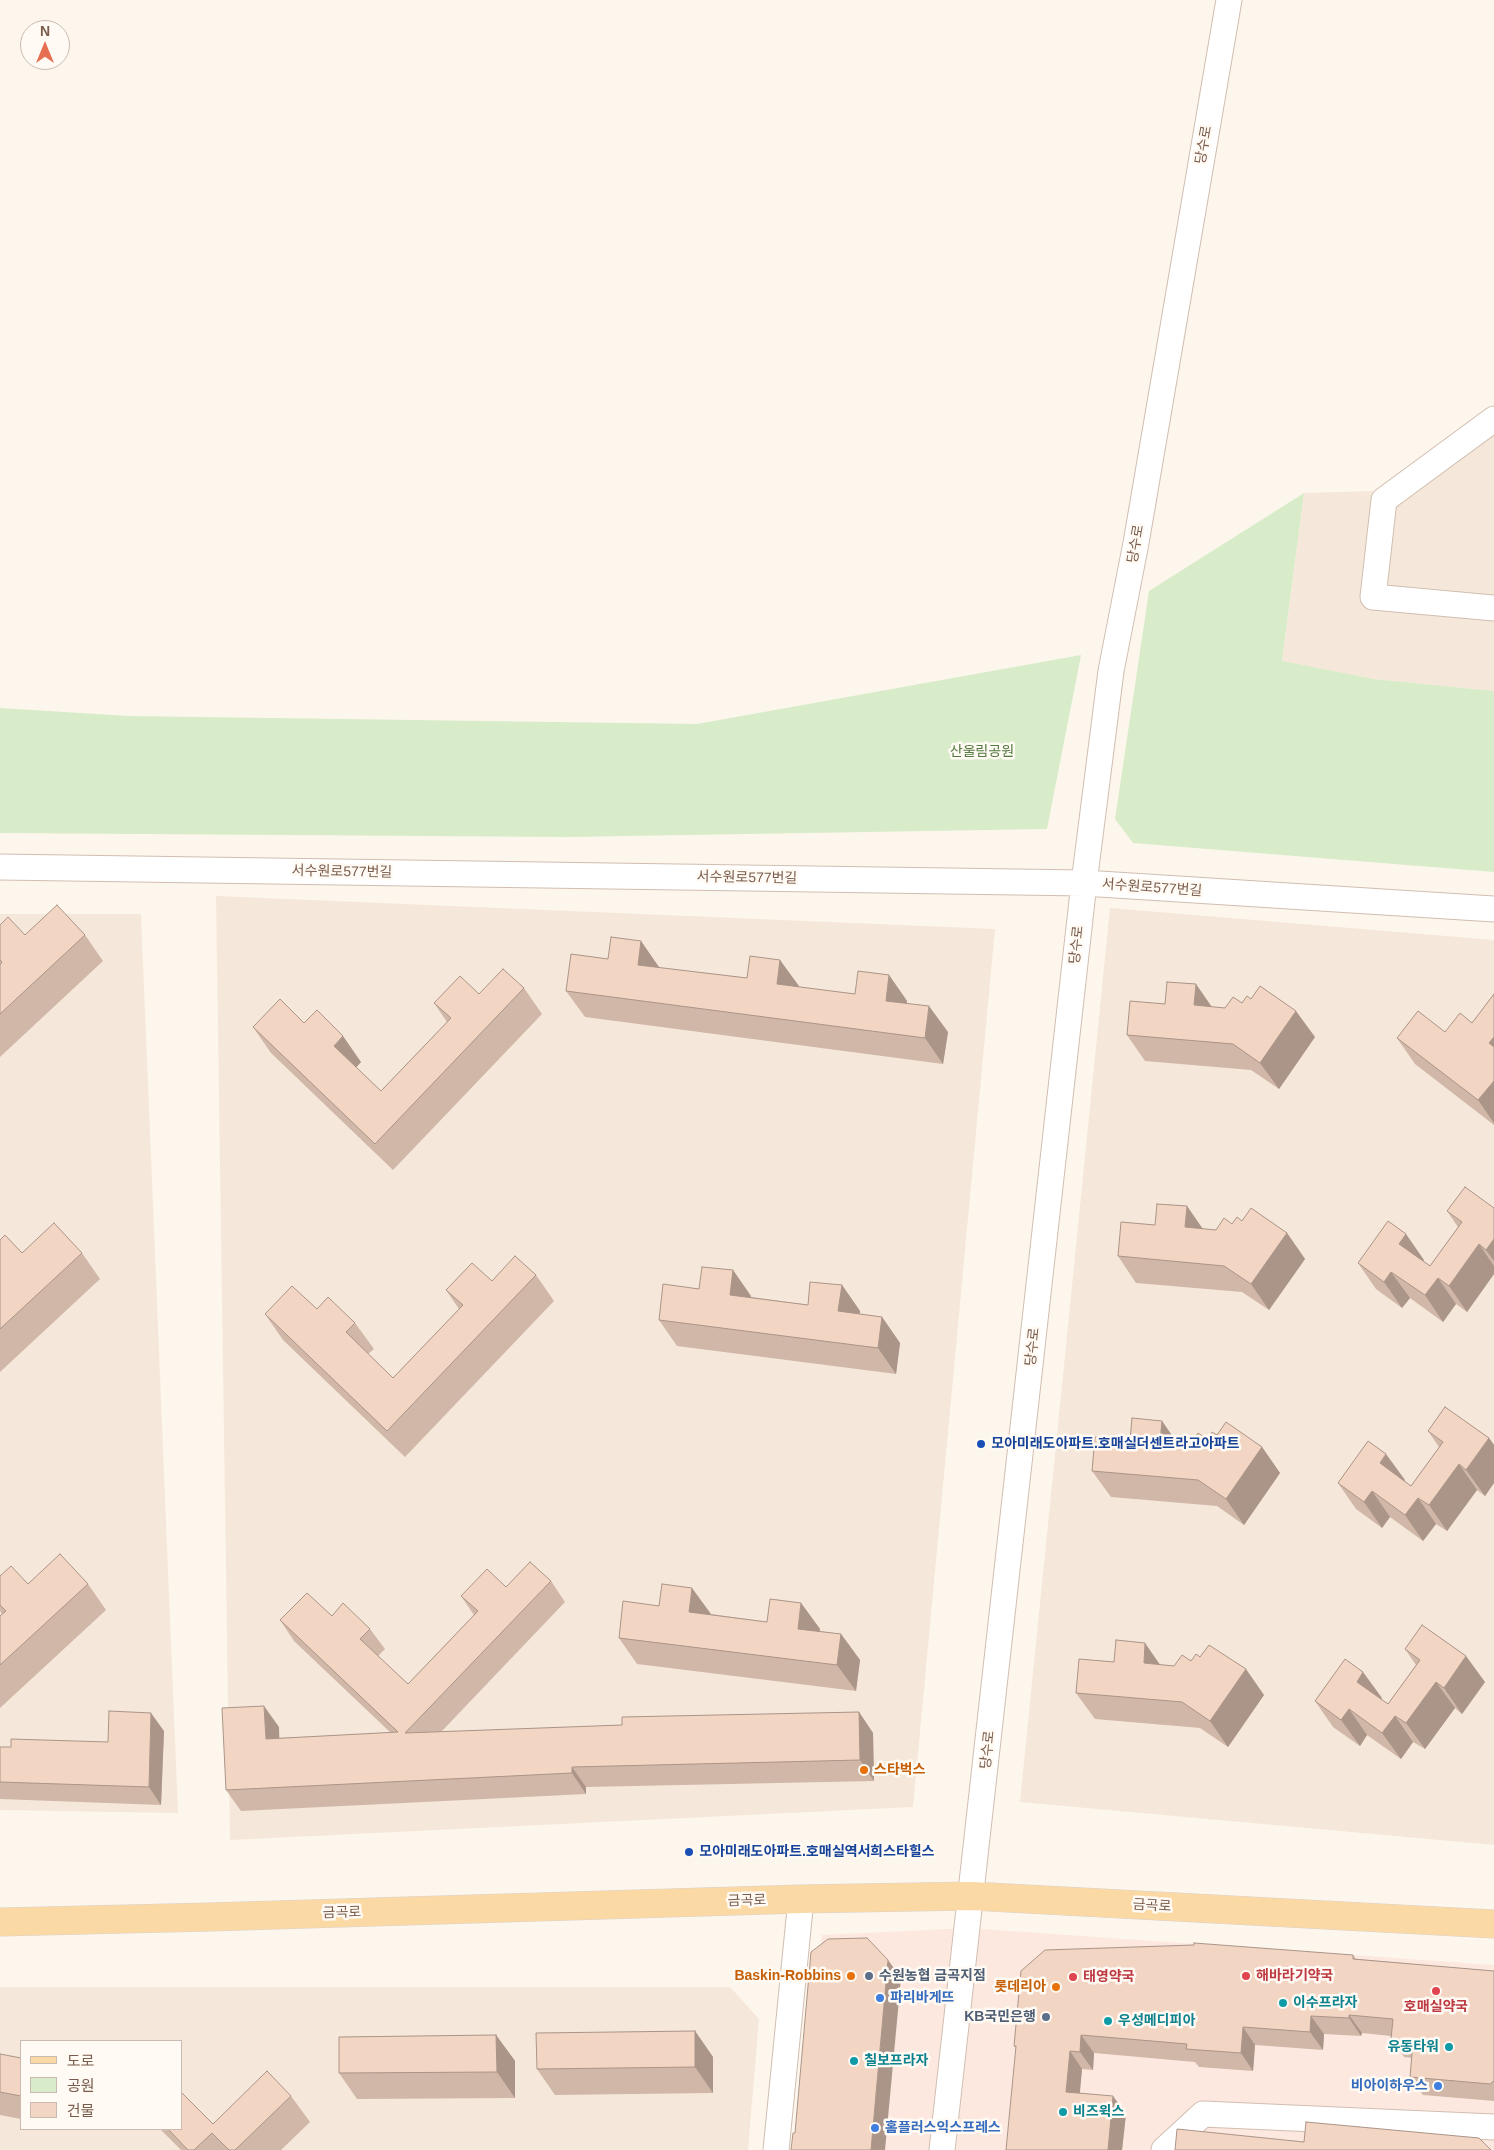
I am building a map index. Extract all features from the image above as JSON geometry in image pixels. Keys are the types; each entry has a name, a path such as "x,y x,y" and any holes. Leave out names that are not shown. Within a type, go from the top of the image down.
{"main road":[{"name":"금곡로","path":"0,1922 801,1899 972,1896 1494,1924"}],"street":[{"name":"당수로","path":"942,2150 972,1896 1084,883 1111,671 1136,543 1229,0"},
{"path":"1494,419 1384,500 1374,597 1494,608"},
{"name":"서수원로577번길","path":"0,867 1084,883 1494,910"},
{"path":"776,2150 801,1899"},
{"path":"1164,2150 1203,2114 1494,2127"}],"shaded area":[{"path":"1494,431 1494,691 1374,679 1282,662 1304,493 1377,491"},
{"path":"216,896 995,929 913,1807 230,1840"},
{"path":"1110,908 1494,940 1494,1845 1020,1802"},
{"path":"0,914 141,914 178,1813 0,1810"},
{"path":"968,1928 1494,1965 1494,2150 795,2150 822,1935"},
{"path":"0,1987 730,1987 759,2019 748,2150 0,2150"}],"green space":[{"path":"1304,493 1282,661 1374,679 1494,691 1494,872 1133,843 1115,819 1149,591"},
{"name":"산울림공원","path":"1081,655 1047,829 567,837 0,833 0,708 129,716 697,724"}],"building":[{"path":"57,905 85,935 0,1014 0,965 2,962 0,960 0,925 8,917 25,935"},
{"path":"611,937 641,941 638,965 747,978 750,956 780,960 777,984 855,994 858,971 889,975 886,1001 929,1006 925,1038 566,991 571,954 608,959"},
{"path":"503,969 524,988 375,1144 253,1027 280,999 304,1023 317,1010 343,1036 334,1046 381,1091 451,1018 434,1003 460,976 479,994"},
{"path":"1167,982 1196,984 1194,1005 1225,1008 1233,997 1242,1003 1247,996 1251,999 1260,986 1296,1011 1260,1063 1233,1044 1127,1035 1130,1001 1165,1004"},
{"path":"1494,994 1494,1037 1489,1043 1494,1047 1494,1081 1478,1100 1397,1038 1418,1011 1445,1032 1460,1013 1472,1023"},
{"path":"1465,1187 1494,1208 1494,1239 1486,1250 1479,1244 1449,1286 1438,1278 1425,1295 1391,1272 1384,1282 1358,1263 1388,1221 1406,1234 1399,1244 1430,1266 1462,1222 1447,1211"},
{"path":"1157,1204 1187,1206 1185,1227 1216,1230 1224,1218 1232,1224 1237,1217 1242,1221 1251,1208 1287,1233 1251,1284 1224,1266 1118,1256 1121,1222 1155,1225"},
{"path":"54,1223 82,1253 0,1329 0,1240 5,1235 22,1253"},
{"path":"515,1256 536,1275 387,1431 265,1314 292,1286 317,1309 328,1297 355,1323 346,1332 393,1378 463,1305 446,1290 472,1263 492,1281"},
{"path":"702,1267 733,1270 730,1295 808,1305 810,1282 842,1285 838,1311 882,1317 878,1348 659,1320 663,1284 699,1289"},
{"path":"1445,1407 1489,1438 1466,1470 1459,1464 1429,1505 1418,1498 1405,1515 1372,1491 1364,1502 1338,1483 1368,1441 1386,1454 1380,1463 1411,1486 1443,1442 1428,1431"},
{"path":"1132,1418 1162,1421 1160,1442 1190,1444 1198,1433 1207,1439 1212,1432 1217,1435 1226,1422 1262,1447 1226,1499 1198,1480 1092,1471 1095,1437 1130,1440"},
{"path":"60,1554 88,1584 0,1665 0,1616 6,1611 0,1605 0,1576 11,1566 28,1584"},
{"path":"530,1562 551,1581 405,1733 622,1725 622,1717 859,1712 860,1760 572,1767 572,1773 226,1790 222,1708 264,1706 266,1739 398,1732 280,1620 307,1593 332,1616 343,1603 370,1629 360,1639 408,1684 478,1611 461,1596 487,1569 506,1587"},
{"path":"662,1584 692,1588 689,1612 767,1622 770,1599 801,1603 798,1629 841,1634 837,1665 619,1638 623,1601 659,1606"},
{"path":"1422,1625 1466,1656 1444,1688 1436,1682 1406,1723 1395,1716 1382,1733 1349,1709 1341,1720 1315,1701 1345,1659 1363,1672 1357,1682 1388,1704 1420,1660 1405,1649"},
{"path":"1116,1640 1145,1643 1144,1663 1174,1666 1182,1655 1191,1661 1196,1654 1200,1657 1209,1645 1246,1669 1210,1721 1182,1702 1076,1693 1079,1659 1114,1662"},
{"path":"109,1711 151,1713 149,1787 0,1782 0,1747 11,1747 11,1739 108,1742"},
{"name":"칠보프라자","path":"867,1938 888,1960 871,2150 791,2150 793,2133 795,2133 811,1952 828,1939"},
{"path":"1194,1943 1353,1955 1353,1959 1494,1971 1494,2081 1490,2084 1410,2077 1413,2041 1391,2039 1393,2019 1349,2015 1349,2018 1311,2016 1310,2032 1243,2027 1241,2053 1186,2049 1187,2044 1081,2035 1080,2052 1070,2051 1066,2092 1113,2096 1108,2150 1006,2150 1021,1971 1045,1950 1194,1945"},
{"path":"695,2031 695,2067 537,2069 536,2033"},
{"path":"496,2035 497,2072 339,2073 339,2037"},
{"path":"0,2054 20,2058 20,2096 0,2092"},
{"path":"267,2071 291,2096 235,2150 229,2150 212,2133 194,2150 188,2150 169,2130 182,2130 182,2093 213,2124"},
{"path":"1306,2122 1479,2138 1491,2150 1175,2150 1177,2129 1304,2142"}],"place":[{"name":"모아미래도아파트.호매실더센트라고아파트","path":"981,1444"},
{"name":"스타벅스","path":"864,1770"},
{"name":"모아미래도아파트.호매실역서희스타힐스","path":"689,1852"},
{"name":"Baskin-Robbins","path":"851,1976"},
{"name":"수원농협 금곡지점","path":"869,1976"},
{"name":"해바라기약국","path":"1246,1976"},
{"name":"태영약국","path":"1073,1977"},
{"name":"롯데리아","path":"1056,1987"},
{"name":"호매실약국","path":"1436,1991"},
{"name":"파리바게뜨","path":"880,1998"},
{"name":"이수프라자","path":"1283,2003"},
{"name":"KB국민은행","path":"1046,2017"},
{"name":"우성메디피아","path":"1108,2021"},
{"name":"유동타워","path":"1449,2047"},
{"name":"칠보프라자","path":"854,2061"},
{"name":"비아이하우스","path":"1438,2086"},
{"name":"비즈윅스","path":"1063,2112"},
{"name":"홈플러스익스프레스","path":"875,2128"}]}
